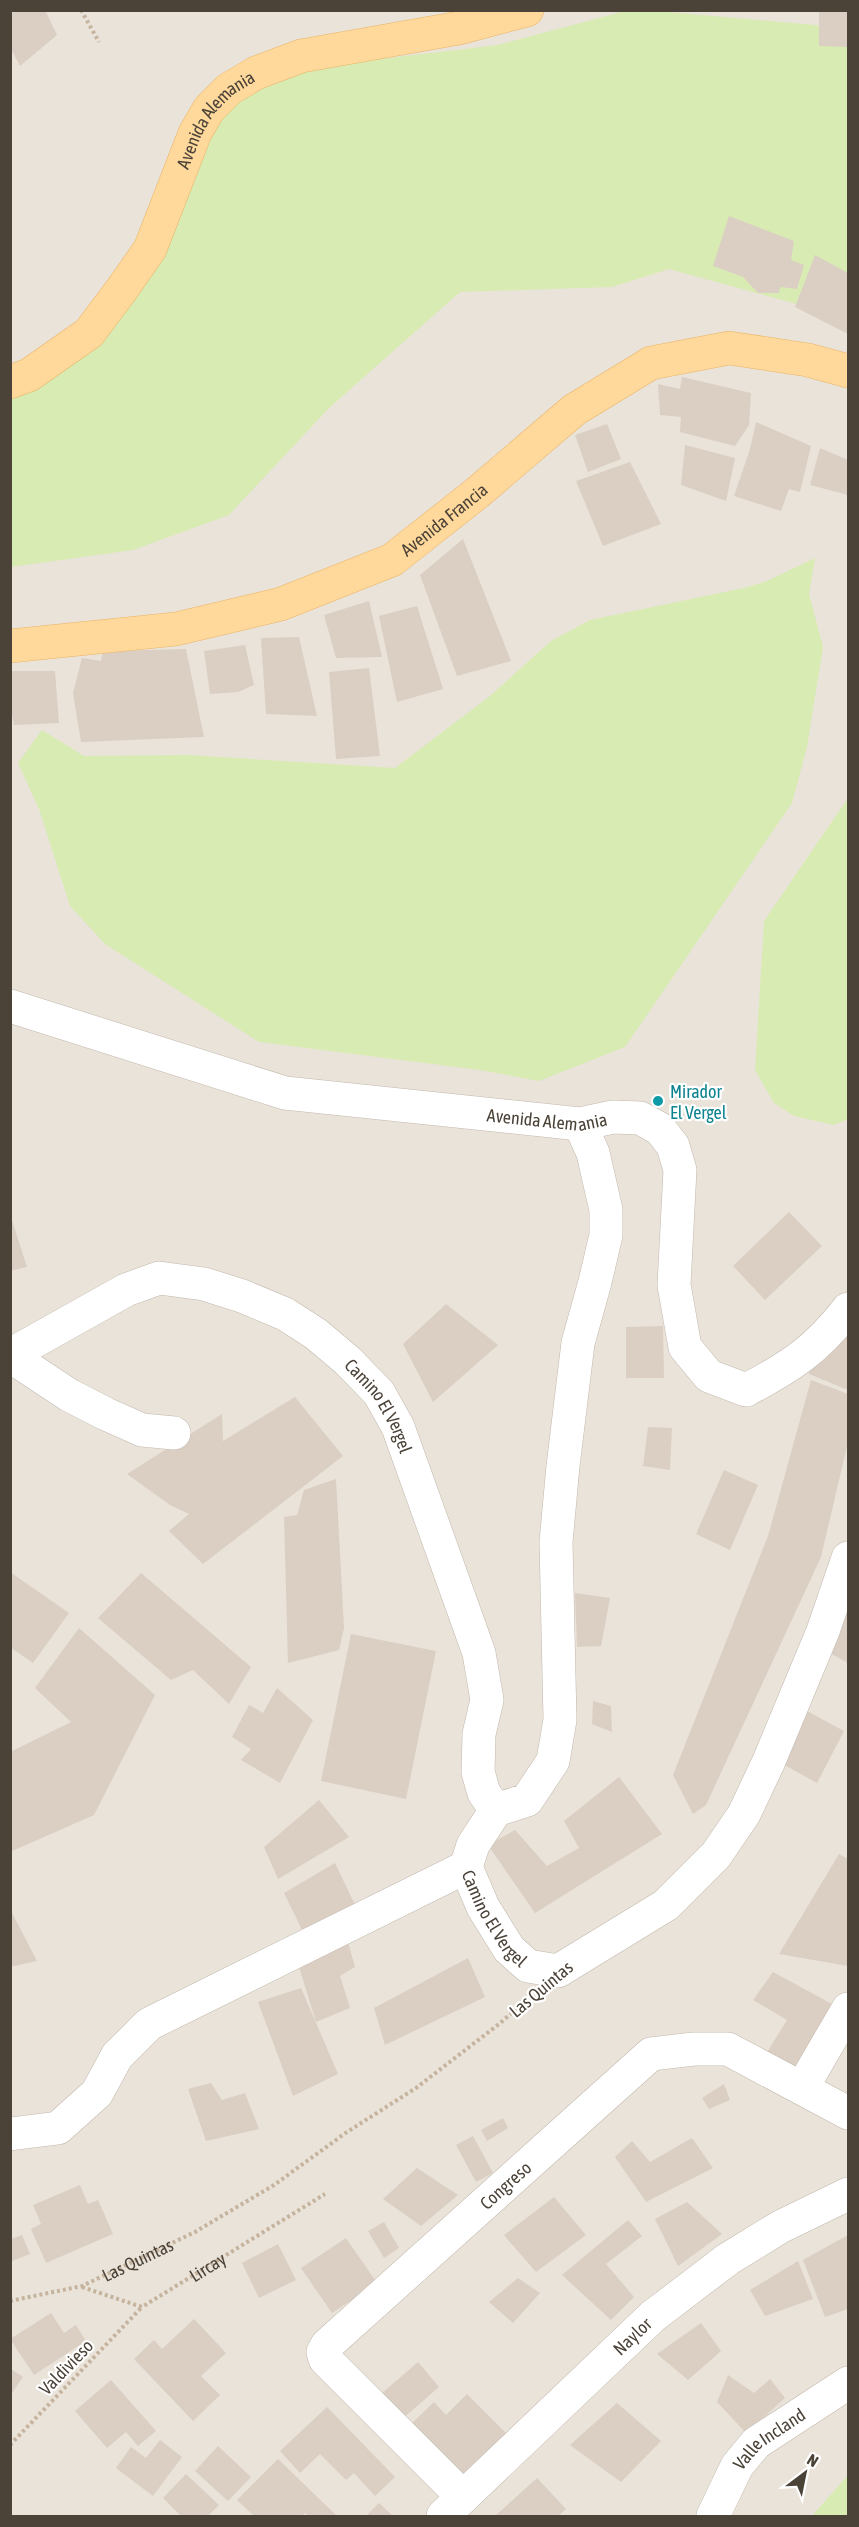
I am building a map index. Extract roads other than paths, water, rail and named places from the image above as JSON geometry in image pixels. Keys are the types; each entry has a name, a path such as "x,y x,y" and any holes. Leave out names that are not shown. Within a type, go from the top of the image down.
{"main road":[{"name":"Avenida Alemania","path":"10,382 29,375 89,333 122,289 150,249 195,133 209,110 229,89 256,73 301,56 459,28 527,10"},
{"name":"Avenida Francia","path":"10,646 176,628 281,604 392,560 477,493 574,410 651,363 729,348 808,360 849,371"}],"street":[{"name":"Avenida Alemania","path":"10,1006 285,1093 580,1124 613,1117 640,1118 660,1129 673,1146 680,1170 674,1285 685,1347 709,1376 746,1390 785,1370 826,1337 849,1309"},
{"path":"496,1810 527,1800 553,1761 560,1720 556,1542 563,1466 578,1343 606,1234 606,1210 593,1153 580,1124"},
{"name":"Camino El Vergel","path":"10,1355 126,1290 159,1278 204,1284 242,1296 285,1314 316,1334 348,1361 379,1393 398,1427 479,1653 487,1700 479,1734 478,1772 484,1793 496,1810 473,1845 466,1867 483,1907 508,1949 528,1966 558,1971"},
{"path":"10,1355 69,1395 106,1414 142,1430 174,1432"},
{"name":"Las Quintas","path":"558,1971 666,1905 716,1856 744,1814 769,1761 823,1631 849,1558"},
{"path":"10,2134 58,2128 98,2093 117,2056 149,2024 466,1867"},
{"path":"802,2088 849,2009"},
{"name":"Congreso","path":"453,2507 325,2359 323,2352 327,2345 651,2054 694,2049 728,2049 849,2113"},
{"name":"Naylor","path":"453,2507 652,2316 728,2259 780,2227 849,2194"},
{"name":"Valle Incland","path":"713,2517 737,2466 756,2443 849,2383"}],"place":[{"name":"Mirador El Vergel","path":"658,1101"}]}
